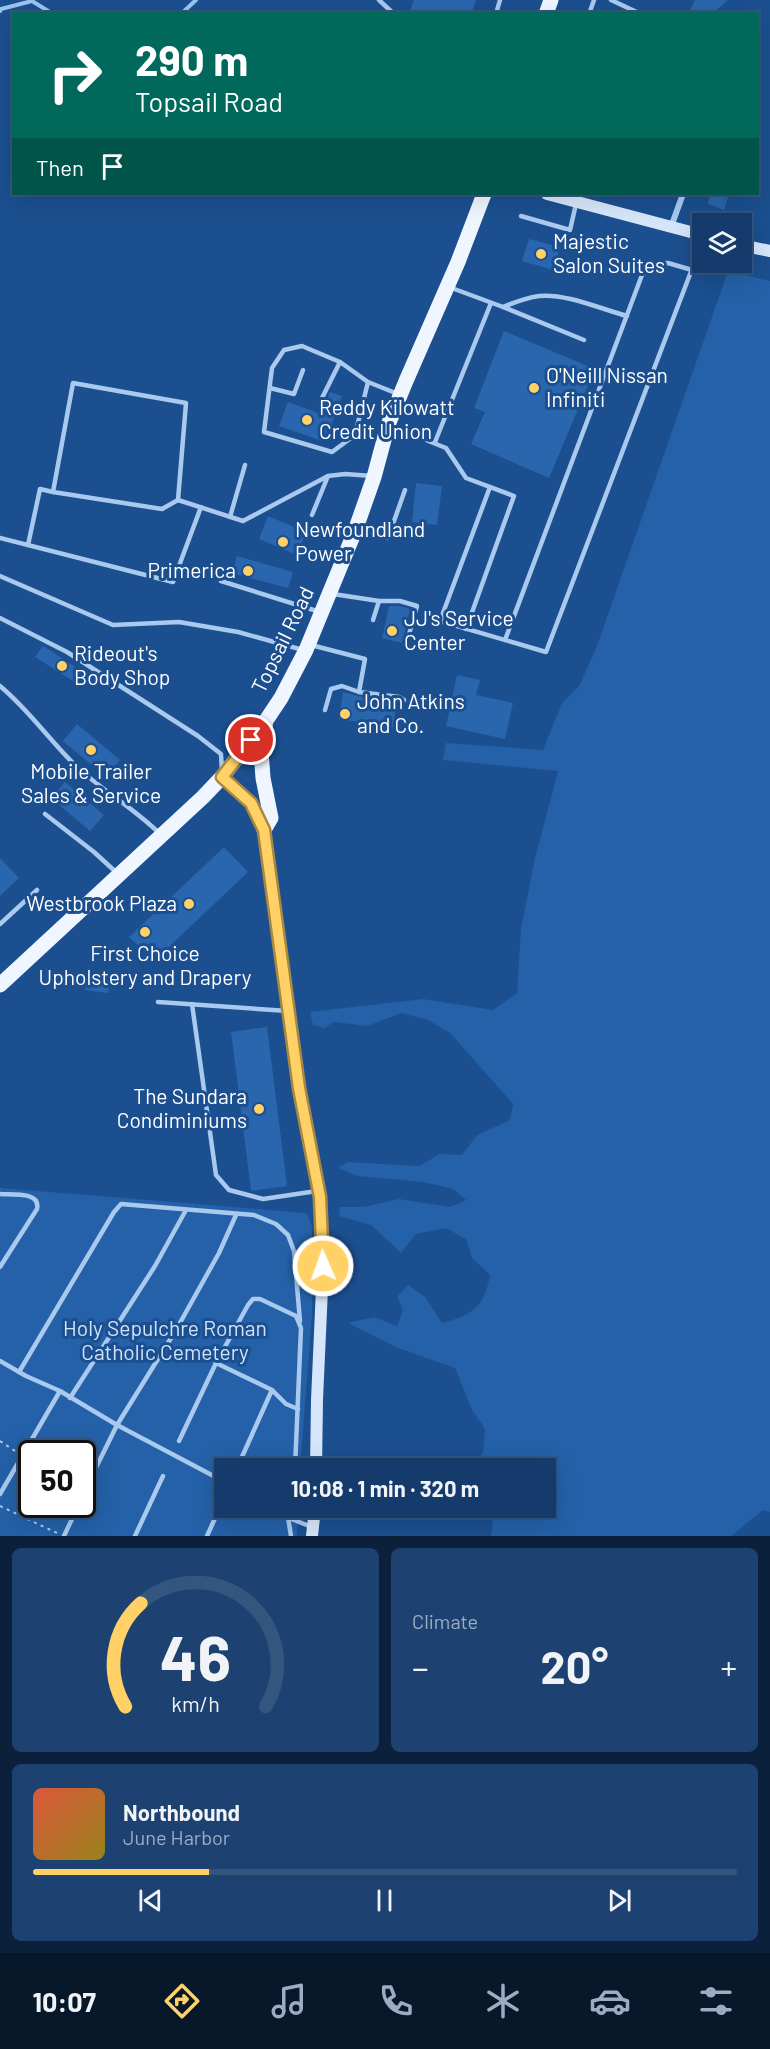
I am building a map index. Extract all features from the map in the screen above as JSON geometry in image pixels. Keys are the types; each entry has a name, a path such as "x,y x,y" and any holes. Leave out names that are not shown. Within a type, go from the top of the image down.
{"main road":[{"name":"Topsail Road","path":"0,985 120,876 222,777 281,698 323,613 374,477 388,426 484,195"},
{"path":"551,195 670,227 692,237"},
{"path":"752,247 770,251"},
{"path":"264,830 271,818 263,778 261,751 266,737 265,722"},
{"path":"222,777 251,803 264,830 299,1088 319,1191 323,1266 316,1458"}],"street":[{"path":"670,227 683,195"}],"lane":[{"path":"379,0 392,12"},
{"path":"611,0 637,12"},
{"path":"624,12 626,7"},
{"path":"521,216 570,230 577,202"},
{"path":"490,487 440,621 546,652 692,270 668,263 653,264 642,275 505,640"},
{"path":"447,286 584,340"},
{"path":"503,307 522,299 542,296 572,300 627,316"},
{"path":"435,442 491,303"},
{"path":"368,382 355,435 332,452 264,432 272,368 284,350 302,346 340,362 368,382 400,395"},
{"path":"320,402 340,362"},
{"path":"270,388 294,394 303,370"},
{"path":"53,492 73,383 186,403 178,500"},
{"path":"388,426 446,448 465,478 514,496 466,629"},
{"path":"230,517 245,465"},
{"path":"28,545 40,489 162,509 178,500 243,521 328,476 345,474 374,477"},
{"path":"312,515 328,476"},
{"path":"355,531 388,538 405,490"},
{"path":"0,538 173,582 201,507"},
{"path":"0,576 113,625 179,622 365,659 359,692"},
{"path":"221,581 323,613"},
{"path":"330,594 379,601 400,601 417,606 406,645"},
{"path":"373,620 379,601"},
{"path":"0,618 67,652 198,736 221,754 222,777"},
{"path":"0,686 14,698 77,767 145,819 162,836"},
{"path":"325,710 332,689 342,687 404,700"},
{"path":"45,814 94,852 120,876"},
{"path":"0,924 37,890"},
{"path":"158,1002 288,1011"},
{"path":"192,1004 216,1175 229,1190 263,1199 319,1191"},
{"path":"0,1194 30,1196 38,1204 0,1267"},
{"path":"19,1372 118,1206 124,1204 262,1218 276,1224 288,1235 294,1251 301,1336 296,1458"},
{"path":"70,1398 155,1266 186,1210"},
{"path":"96,1468 117,1425 176,1330 219,1253 236,1215"},
{"path":"180,1441 216,1363 253,1299 260,1299 291,1312 300,1321"},
{"path":"0,1361 60,1391 117,1425 214,1476"},
{"path":"216,1363 272,1390 286,1404 298,1409"},
{"path":"241,1458 272,1390"},
{"path":"0,1494 60,1391"},
{"path":"135,1536 163,1476"},
{"path":"64,1536 72,1518"},
{"path":"207,1536 215,1518"},
{"path":"288,1518 291,1536"},
{"path":"290,1518 312,1531"}],"path":[{"path":"0,1506 64,1536"}],"green space":[{"path":"727,273 770,281 770,1512 763,1510 731,1536 491,1536 493,1518 556,1518 556,1458 479,1458 483,1453 485,1429 472,1410 455,1368 398,1348 348,1323 374,1317 397,1326 403,1310 397,1297 408,1285 425,1297 442,1323 462,1317 480,1302 490,1275 472,1258 466,1239 446,1228 416,1234 401,1253 371,1225 339,1216 340,1207 364,1207 399,1199 450,1207 466,1200 453,1189 423,1182 357,1176 338,1168 347,1162 419,1166 440,1154 462,1155 477,1135 510,1120 513,1104 450,1033 428,1020 402,1013 367,1026 334,1022 324,1028 313,1025 310,1012 423,999 493,1010 517,993 521,929 535,858 558,771 443,760 446,743 543,750 562,703 579,686 597,646"},
{"name":"Holy Sepulchre Roman Catholic Cemetery","path":"0,1188 307,1213 312,1227 312,1315 301,1458 214,1458 214,1518 297,1518 297,1536 0,1536"}],"building":[{"path":"414,0 476,0 472,12 410,12"},
{"path":"695,0 728,0 714,12 692,12 690,10"},
{"path":"710,195 729,195 724,210 708,204"},
{"name":"Majestic Salon Suites","path":"529,239 560,247 553,270 522,261"},
{"name":"O'Neill Nissan Infiniti","path":"504,331 595,369 549,478 471,444 485,412 474,408"},
{"name":"Reddy Kilowatt Credit Union","path":"330,392 342,396 325,442 279,426 288,402 321,414"},
{"path":"416,483 442,486 437,525 412,522"},
{"name":"Newfoundland Power","path":"268,516 306,532 297,555 259,539"},
{"path":"237,556 293,572 288,588 232,573"},
{"path":"389,606 410,609 402,643 382,638"},
{"path":"43,646 80,670 73,681 35,657"},
{"path":"457,675 480,680 476,695 513,703 505,739 446,726"},
{"path":"343,692 397,701 393,727 339,719"},
{"name":"Mobile Trailer Sales & Service","path":"77,724 120,760 106,777 63,741"},
{"path":"65,782 104,815 90,831 51,798"},
{"name":"Westbrook Plaza","path":"224,847 248,872 154,961 129,937"},
{"path":"0,858 19,878 0,896"},
{"path":"88,973 111,977 108,993 85,990"},
{"name":"The Sundara Condiminiums","path":"267,1027 287,1186 251,1191 231,1032"}],"waterway":[{"path":"183,12 196,0"},
{"path":"0,11 32,1 50,12"}],"place":[{"name":"Majestic Salon Suites","path":"541,254"},
{"name":"O'Neill Nissan Infiniti","path":"534,388"},
{"name":"Reddy Kilowatt Credit Union","path":"307,420"},
{"name":"Newfoundland Power","path":"283,542"},
{"name":"Primerica","path":"248,571"},
{"name":"JJ's Service Center","path":"392,631"},
{"name":"Rideout's Body Shop","path":"62,666"},
{"name":"John Atkins and Co.","path":"345,714"},
{"name":"Mobile Trailer Sales & Service","path":"91,750"},
{"name":"Westbrook Plaza","path":"189,904"},
{"name":"First Choice Upholstery and Drapery","path":"145,932"},
{"name":"The Sundara Condiminiums","path":"259,1109"}],"route":[{"path":"251,740 222,777 251,803 264,830 299,1088 320,1197 323,1266"}]}
